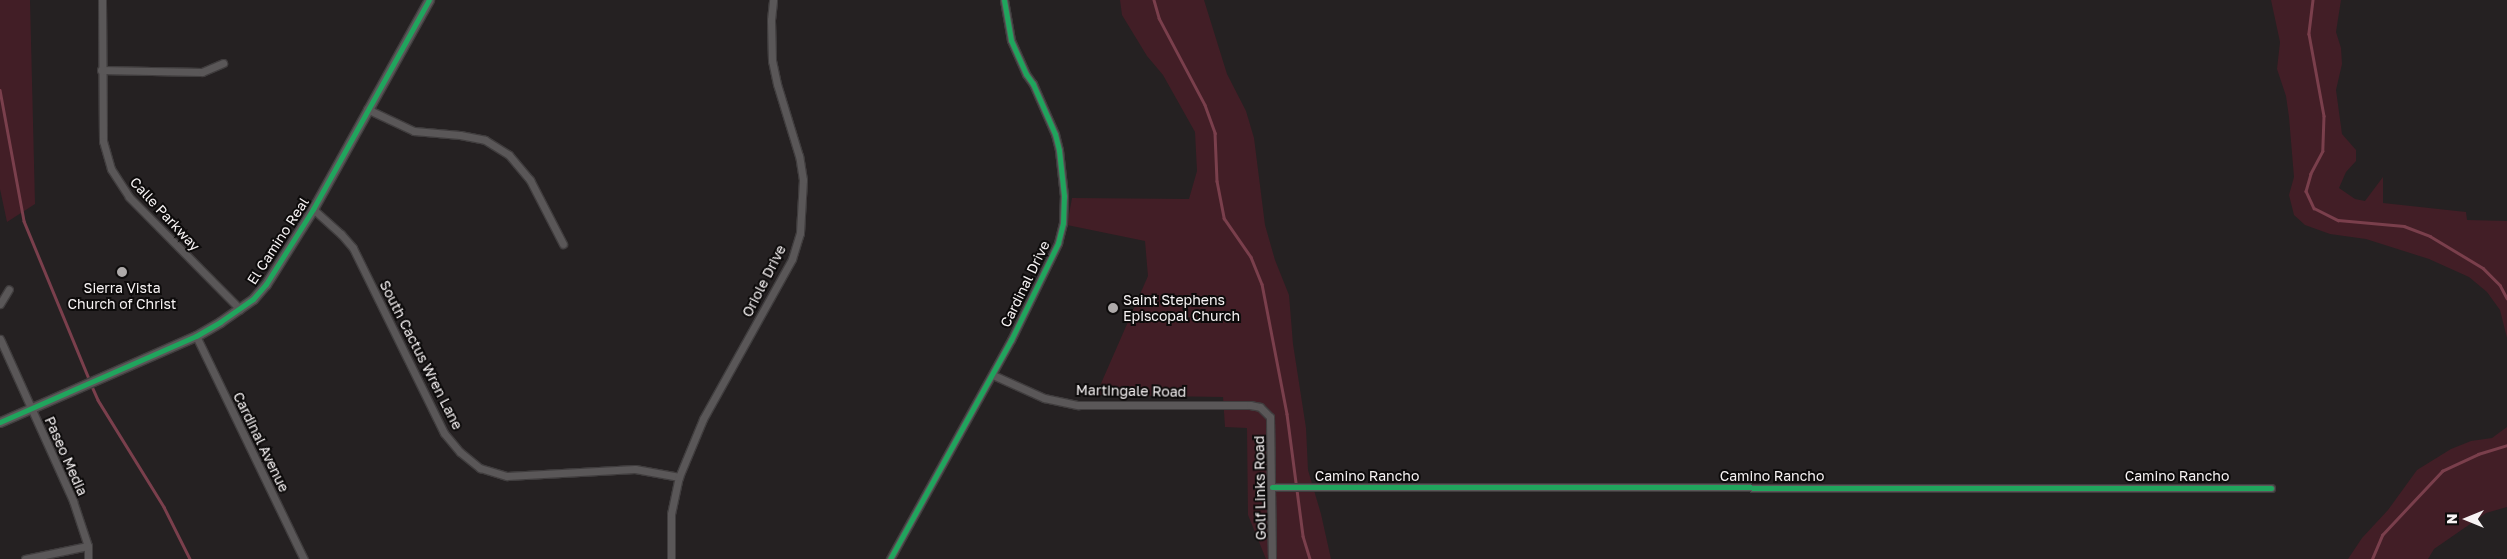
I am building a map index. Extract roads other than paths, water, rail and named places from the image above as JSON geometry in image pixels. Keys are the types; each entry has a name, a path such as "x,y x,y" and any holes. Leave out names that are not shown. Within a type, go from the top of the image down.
{"street":[{"name":"Calle Parkway","path":"102,0 103,141 111,170 129,198 240,310"},
{"name":"El Camino Real","path":"0,422 196,336 240,310 266,284 313,209 429,0"},
{"name":"Oriole Drive","path":"671,559 671,514 679,478 703,420 792,259 800,233 802,180 799,156 776,84 771,20 773,0"},
{"name":"Cardinal Drive","path":"890,559 993,375 1058,243 1063,223 1064,196 1059,150 1055,134 1011,40 1004,0"},
{"path":"101,70 202,72 223,63"},
{"path":"368,109 414,132 460,135 485,140 509,155 530,180 563,244"},
{"name":"South Cactus Wren Lane","path":"313,209 341,234 353,248 444,432 460,452 480,468 507,476 635,469 679,478"},
{"path":"0,304 9,289"},
{"name":"Cardinal Avenue","path":"196,336 304,559"},
{"name":"Paseo Media","path":"0,339 73,501 88,546 88,559"},
{"name":"Martingale Road","path":"993,375 1044,398 1078,405 1250,405 1260,407 1270,417"},
{"name":"Golf Links Road","path":"1270,417 1272,559"},
{"name":"Camino Rancho","path":"1272,487 2271,488"},
{"path":"25,559 88,546"}],"waterway":[{"path":"1154,0 1159,18 1205,105 1215,133 1217,181 1224,218 1251,257 1262,284 1287,414 1303,536 1310,559"},
{"path":"2313,0 2309,34 2324,116 2323,151 2311,174 2306,191 2314,208 2338,220 2404,226 2430,236 2483,268 2500,285 2507,298"},
{"path":"0,90 24,221 89,379"},
{"path":"91,384 98,400 164,507 190,559"},
{"path":"2372,559 2382,535 2442,471 2478,454 2507,445"}],"place":[{"name":"Sierra Vista Church of Christ","path":"122,272"},
{"name":"Saint Stephens Episcopal Church","path":"1113,308"}]}
